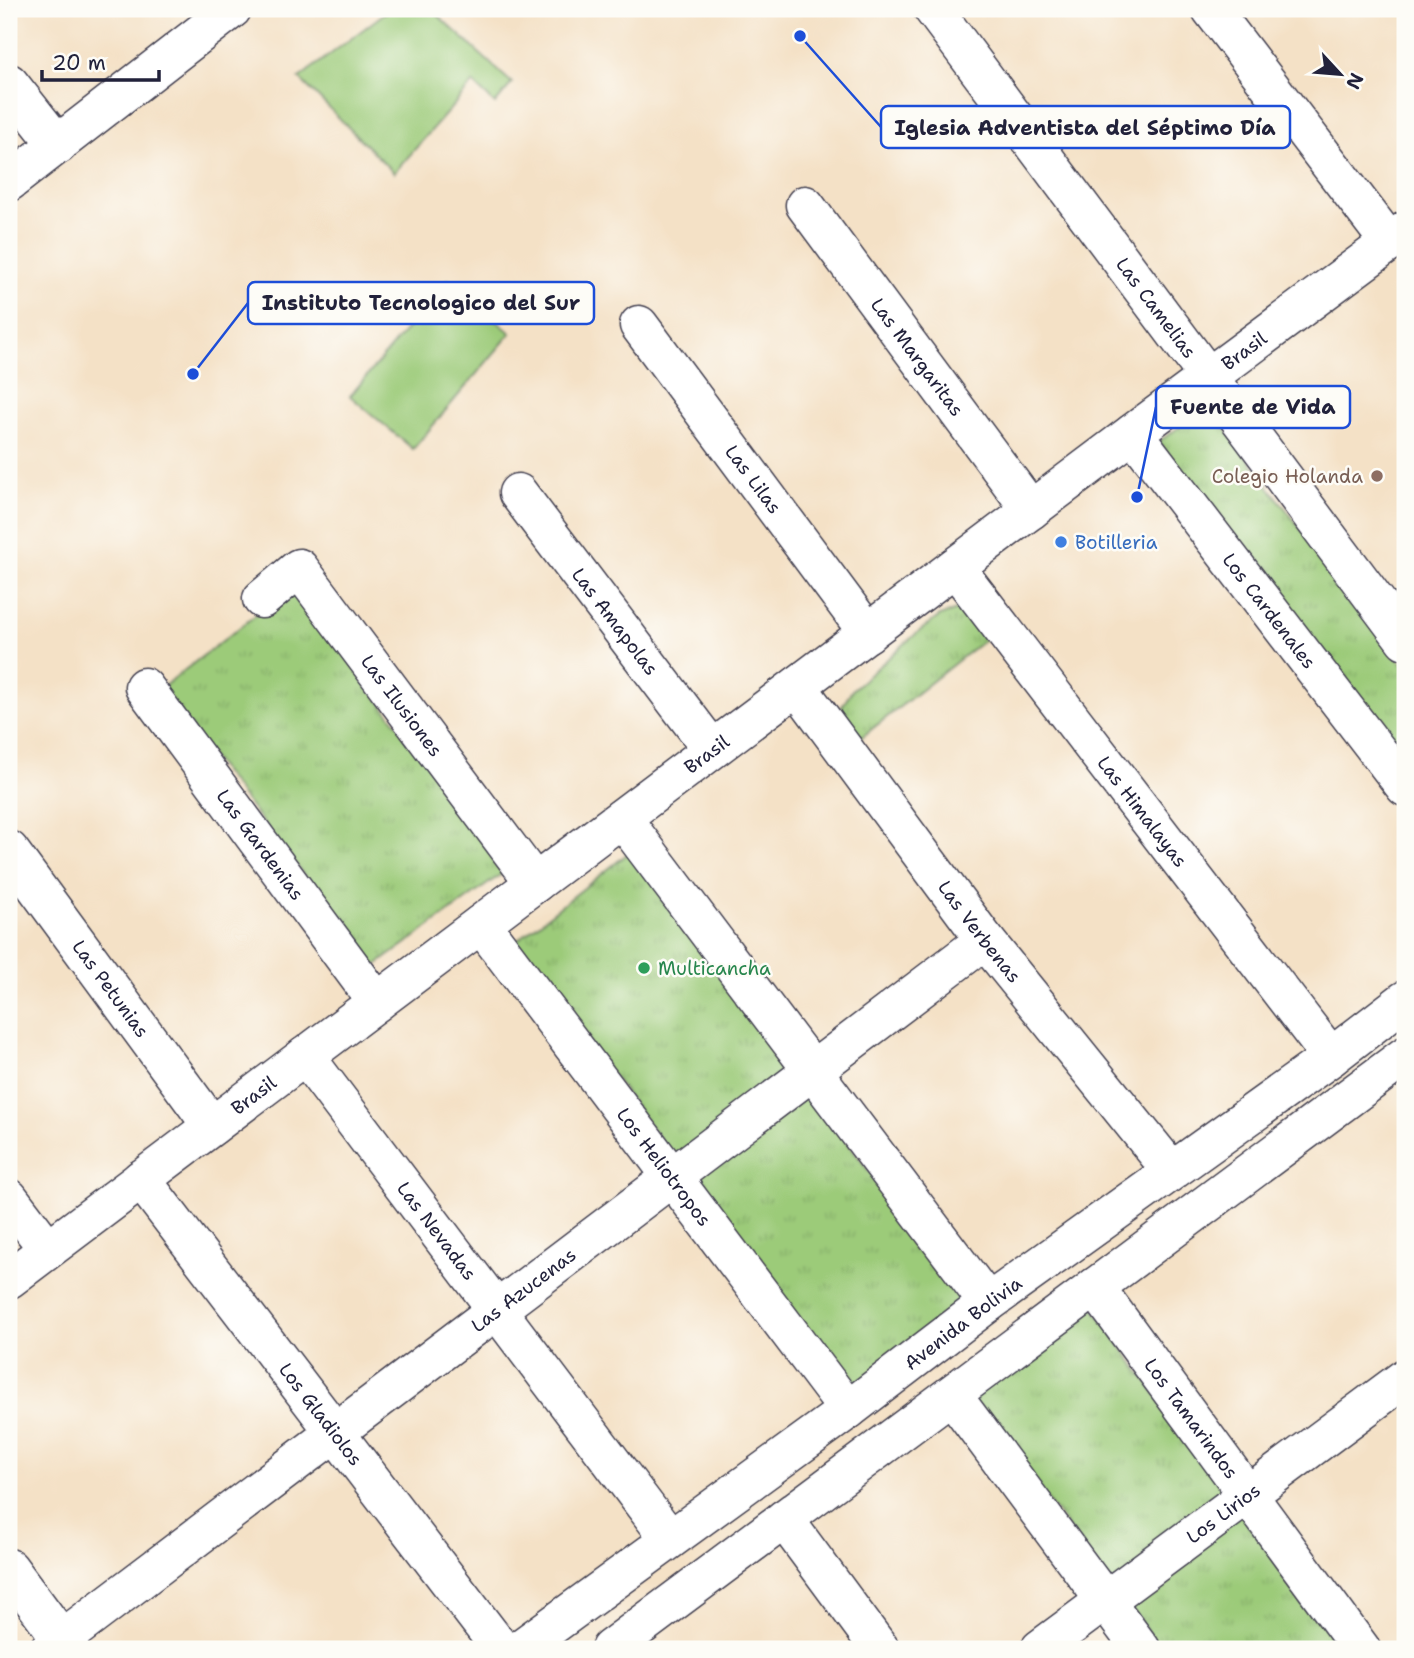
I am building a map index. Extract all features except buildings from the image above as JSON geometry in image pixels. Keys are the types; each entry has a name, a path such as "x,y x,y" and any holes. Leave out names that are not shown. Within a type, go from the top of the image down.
{"street":[{"path":"9,182 232,9"},
{"name":"Las Camelias","path":"933,9 1405,640"},
{"path":"1211,9 1397,237"},
{"path":"9,83 58,145"},
{"name":"Las Margaritas","path":"805,205 1031,510"},
{"name":"Brasil","path":"9,1279 1208,376 1397,237"},
{"name":"Las Lilas","path":"639,325 868,633"},
{"name":"Los Cardenales","path":"1133,433 1405,787"},
{"name":"Las Amapolas","path":"518,493 712,749"},
{"name":"Las Himalayas","path":"955,567 1331,1057"},
{"name":"Las Ilusiones","path":"262,599 299,568 535,883"},
{"name":"Las Verbenas","path":"797,686 985,940 1171,1170"},
{"name":"Las Gardenias","path":"144,687 377,1002"},
{"path":"622,818 988,1303"},
{"name":"Las Petunias","path":"9,850 212,1126"},
{"name":"Los Heliotropos","path":"481,924 848,1410"},
{"name":"Las Azucenas","path":"9,1568 60,1646 335,1433 985,940"},
{"name":"Avenida Bolivia","path":"520,1649 848,1410 988,1303 1331,1057 1405,1000"},
{"name":"Las Nevadas","path":"305,1056 670,1539"},
{"path":"618,1647 784,1519 1405,1056"},
{"name":"Los Gladiolos","path":"141,1180 501,1649"},
{"path":"9,1198 48,1249"},
{"name":"Los Tamarindos","path":"1095,1287 1362,1649"},
{"name":"Los Lirios","path":"1040,1649 1405,1378"},
{"path":"952,1395 1141,1649"},
{"path":"784,1519 880,1649"}],"green space":[{"path":"390,9 431,9 512,83 495,104 473,83 394,173 299,78"},
{"path":"448,280 511,333 413,449 350,396"},
{"path":"1208,412 1224,427 1405,667 1405,766 1158,442 1194,417"},
{"path":"293,586 507,870 375,966 159,690"},
{"path":"965,607 989,636 858,740 838,713 853,689 940,616"},
{"path":"631,851 970,1307 852,1397 514,943"},
{"path":"1091,1305 1343,1649 1161,1649 967,1396"}],"place":[{"name":"Iglesia Adventista del Séptimo Día","path":"800,36"},
{"name":"Instituto Tecnologico del Sur","path":"193,374"},
{"name":"Colegio Holanda","path":"1377,476"},
{"name":"Fuente de Vida","path":"1137,497"},
{"name":"Botilleria","path":"1061,542"},
{"name":"Multicancha","path":"644,968"}]}
